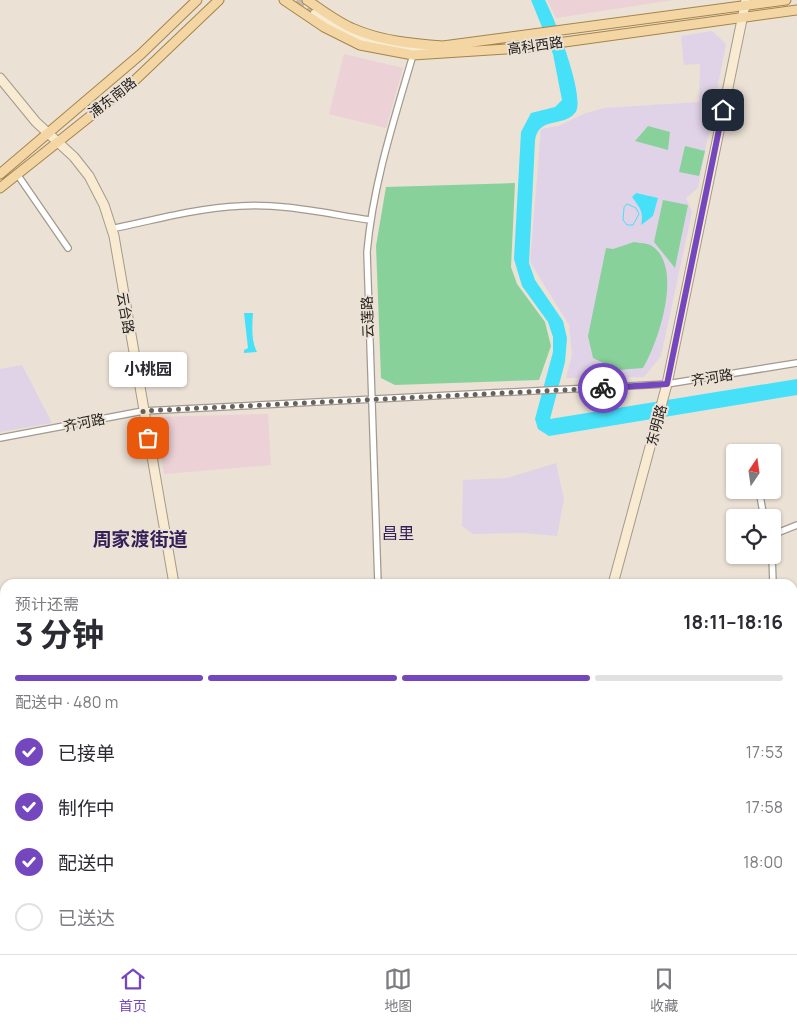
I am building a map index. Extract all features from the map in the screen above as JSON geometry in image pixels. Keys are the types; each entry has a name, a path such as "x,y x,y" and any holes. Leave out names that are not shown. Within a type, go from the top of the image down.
{"main road":[{"name":"浦东南路","path":"0,174 47,132 141,54 197,0"},
{"name":"浦东南路","path":"0,188 132,83 218,0"},
{"name":"高科西路","path":"284,0 324,27 360,45 413,56 450,54 544,43 797,10"},
{"name":"高科西路","path":"307,0 354,29 411,44 443,46 745,3 786,0"},
{"name":"东明路","path":"614,579 667,384 745,3"},
{"path":"315,14 363,39 406,49 450,54"},
{"name":"云台路","path":"0,78 47,132 79,164 94,183 104,205 111,229 173,579"}],"street":[{"name":"云莲路","path":"378,579 366,268 370,220 380,171 413,56"},
{"path":"17,174 68,248"},
{"path":"111,229 214,208 241,206 268,206 370,220"},
{"name":"齐河路","path":"0,438 143,411 667,384 797,363"},
{"path":"781,531 797,524"},
{"path":"772,564 773,579"}],"shaded area":[{"path":"547,0 673,0 556,18"},
{"path":"712,31 726,44 698,188 686,198 692,212 661,356 644,377 566,378 572,355 569,325 530,262 541,129 558,126 586,113 605,108 699,102 700,64 684,65 681,36"},
{"path":"344,54 403,68 386,128 329,114"},
{"path":"22,365 52,423 0,432 0,369"},
{"path":"268,414 271,465 164,474 157,417"},
{"path":"556,463 564,499 557,536 524,533 473,534 462,526 463,480 507,478"}],"green space":[{"path":"648,126 670,132 668,150 635,141"},
{"path":"685,146 705,151 699,176 679,172"},
{"path":"515,183 511,267 517,284 545,322 551,346 539,380 395,385 381,378 376,246 386,187"},
{"path":"663,200 688,205 675,268 654,242"},
{"path":"634,242 652,246 661,256 666,270 665,306 655,341 643,368 618,370 593,358 588,336 606,248 613,249"}],"water":[{"path":"531,0 545,0 568,58 577,92 578,105 575,113 570,117 541,128 537,133 535,141 529,263 535,280 563,321 567,338 565,362 550,419 797,379 797,395 549,436 538,429 535,419 553,352 553,337 548,322 522,286 514,259 521,132 531,113 555,107 562,100 553,54"},
{"path":"636,193 658,198 653,216 641,225 641,210 632,197"},
{"path":"244,313 253,313 253,338 257,352 244,353 244,350 248,348"}],"waterway":[{"path":"627,204 636,208 639,214 633,225 627,225 623,220 624,208 627,204"}],"tunnel":[{"path":"297,0 315,14"}],"way so far":[{"path":"148,438 143,411 603,388"}],"place":[{"name":"小桃园","path":"148,438"}],"district":[{"name":"昌里","path":"398,533"},
{"name":"周家渡街道","path":"140,539"}],"route":[{"path":"603,388 667,384 723,110"}]}
